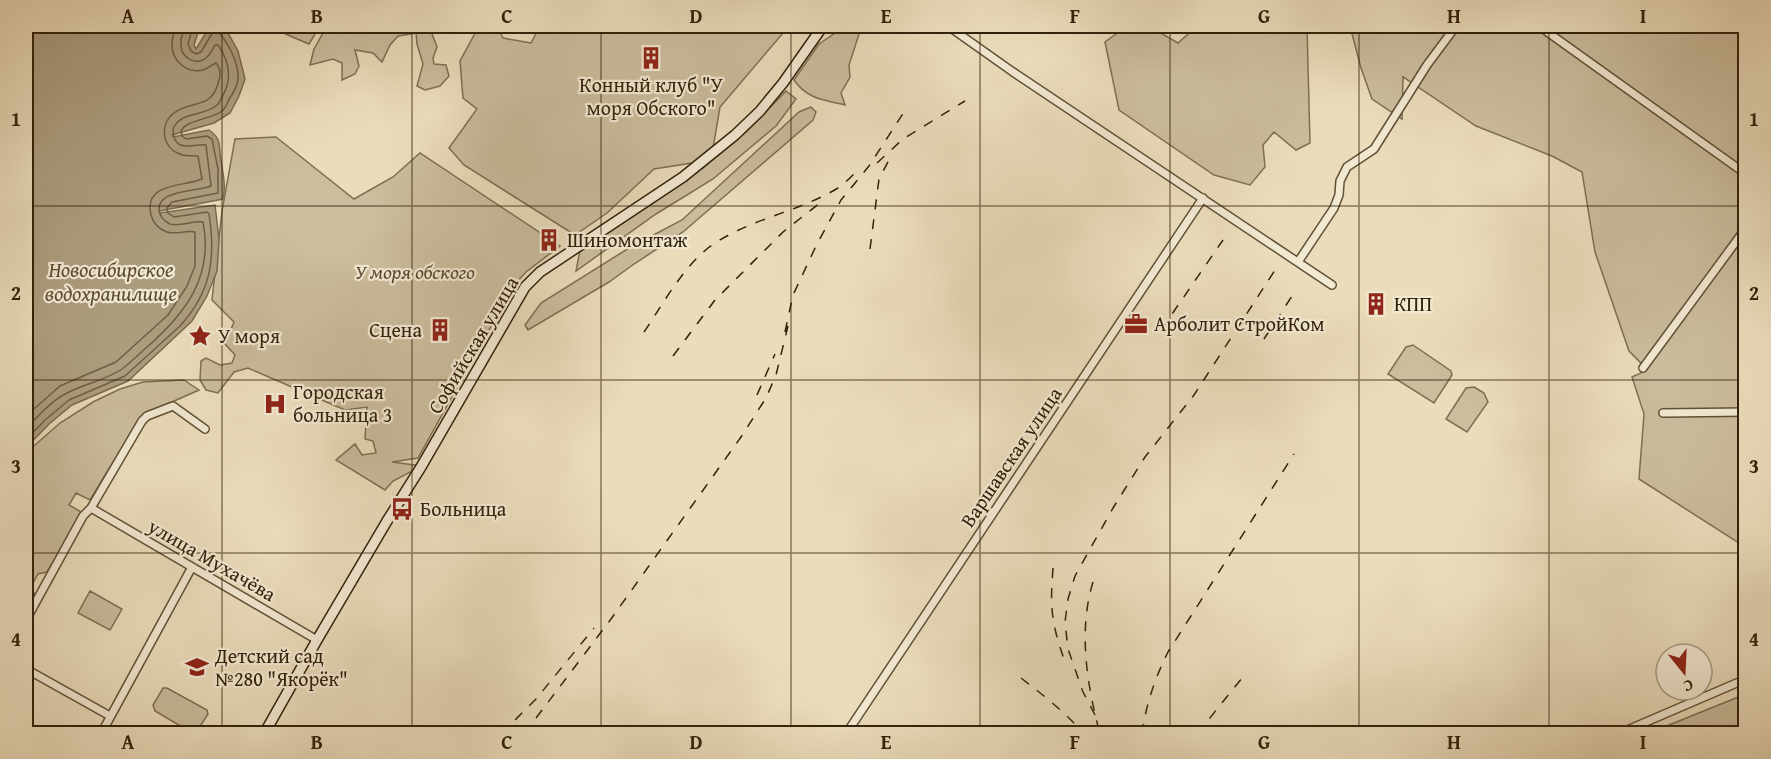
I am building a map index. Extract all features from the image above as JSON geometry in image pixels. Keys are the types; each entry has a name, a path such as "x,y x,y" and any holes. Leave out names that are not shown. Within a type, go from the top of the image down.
{"main road":[{"name":"Софийская улица","path":"264,734 316,640 421,467 525,287 540,272 682,177 735,135 760,111 783,83 823,26"}],"street":[{"path":"948,26 1023,79 1332,285"},
{"path":"1298,262 1334,208 1339,195 1340,181 1347,167 1374,149 1427,65 1456,26"},
{"path":"1539,26 1746,174"},
{"name":"Варшавская улица","path":"846,734 1203,198"},
{"path":"1643,368 1746,228"},
{"path":"26,620 83,516 91,508 131,438 147,416 173,406 205,429"},
{"path":"1663,413 1746,412"},
{"name":"улица Мухачёва","path":"91,508 316,640"},
{"path":"101,734 192,567"},
{"path":"26,669 110,716"},
{"path":"1618,734 1746,679"}],"green space":[{"path":"267,26 320,26 309,44"},
{"path":"327,26 429,26 437,47 433,58 434,64 446,65 449,76 440,86 425,90 417,86 423,64 416,33 398,36 390,45 382,62 373,53 355,50 359,66 355,74 342,80 342,63 333,59 310,65 314,49"},
{"path":"479,26 497,26 503,38 531,43 540,26 789,26 720,107 711,160 654,169 607,213 575,235 464,165 449,148 477,109 463,98 460,61"},
{"path":"1127,26 1149,26 1178,43 1197,26 1307,26 1310,143 1296,150 1274,132 1263,145 1265,167 1250,185 1214,175 1119,110 1105,42"},
{"path":"1350,26 1745,26 1745,222 1643,365 1629,351 1595,252 1582,172 1552,156 1476,126 1403,77 1402,119 1372,99"},
{"path":"844,27 860,31 849,65 850,77 841,93 845,105 810,95 794,80 819,44"},
{"path":"786,91 796,99 776,126 713,179 656,214 576,271 580,250 703,168 747,131"},
{"path":"811,107 816,112 813,120 683,232 609,282 528,330 525,325 541,303 629,248 682,220 799,112"},
{"name":"У моря обского","path":"276,137 354,199 393,177 420,153 560,246 526,272 514,285 418,458 392,462 422,466 393,481 385,490 336,460 355,444 362,455 376,453 373,441 365,439 367,407 345,410 248,368 234,372 218,393 206,390 200,380 201,361 206,358 220,365 232,363 235,355 225,344 234,322 212,300 222,211 235,139"},
{"path":"1745,235 1745,547 1639,479 1644,414 1632,377 1641,373"},
{"path":"1413,345 1451,371 1452,375 1434,403 1388,374 1406,347"},
{"path":"184,380 199,390 147,413 137,423 90,500 76,493 69,505 83,513 47,572 38,574 30,589 35,594 26,613 26,453 60,423 93,402 120,389 143,382"},
{"path":"1474,387 1484,393 1488,402 1467,432 1446,419 1466,388"},
{"path":"90,591 122,609 110,630 78,613"},
{"path":"163,688 207,710 208,714 197,731 192,733 155,711 153,705"},
{"path":"1745,694 1745,733 1649,733 1741,696"}],"water":[{"name":"Новосибирское водохранилище","path":"26,26 200,26 194,45 196,49 210,26 219,26 228,33 238,51 245,79 230,113 214,123 172,135 173,137 209,130 219,144 224,184 223,199 159,211 160,213 215,205 219,239 217,271 207,296 192,321 128,381 72,405 49,424 26,448"}],"railway":[{"path":"877,163 903,139 965,101"},
{"path":"785,332 793,295 816,246 841,200 869,166 904,112"},
{"path":"870,249 879,179 891,156"},
{"path":"644,332 689,266 708,248 739,230 822,197 855,173"},
{"path":"673,356 715,300 783,232 825,199"},
{"path":"1161,330 1223,240"},
{"path":"1095,715 1083,692 1068,649 1065,622 1068,599 1075,576 1145,457 1194,395 1277,267"},
{"path":"1264,339 1294,293"},
{"path":"524,734 611,619 741,437 766,398 776,375 788,326"},
{"path":"757,395 775,354"},
{"path":"1142,734 1152,691 1168,652 1294,454"},
{"path":"1053,568 1052,614 1064,659"},
{"path":"1093,582 1088,601 1085,639 1088,677 1100,734"},
{"path":"501,734 536,699 594,628"},
{"path":"1197,734 1246,673"},
{"path":"1021,678 1062,711 1084,734"}],"place":[{"name":"Конный клуб \"У моря Обского\"","path":"651,58"},
{"name":"Шиномонтаж","path":"549,240"},
{"name":"КПП","path":"1376,304"},
{"name":"Арболит СтройКом","path":"1136,324"},
{"name":"Сцена","path":"440,330"},
{"name":"У моря","path":"200,336"},
{"name":"Городская больница 3","path":"275,404"},
{"name":"Больница","path":"402,509"},
{"name":"Детский сад №280 \"Якорёк\"","path":"197,667"}]}
